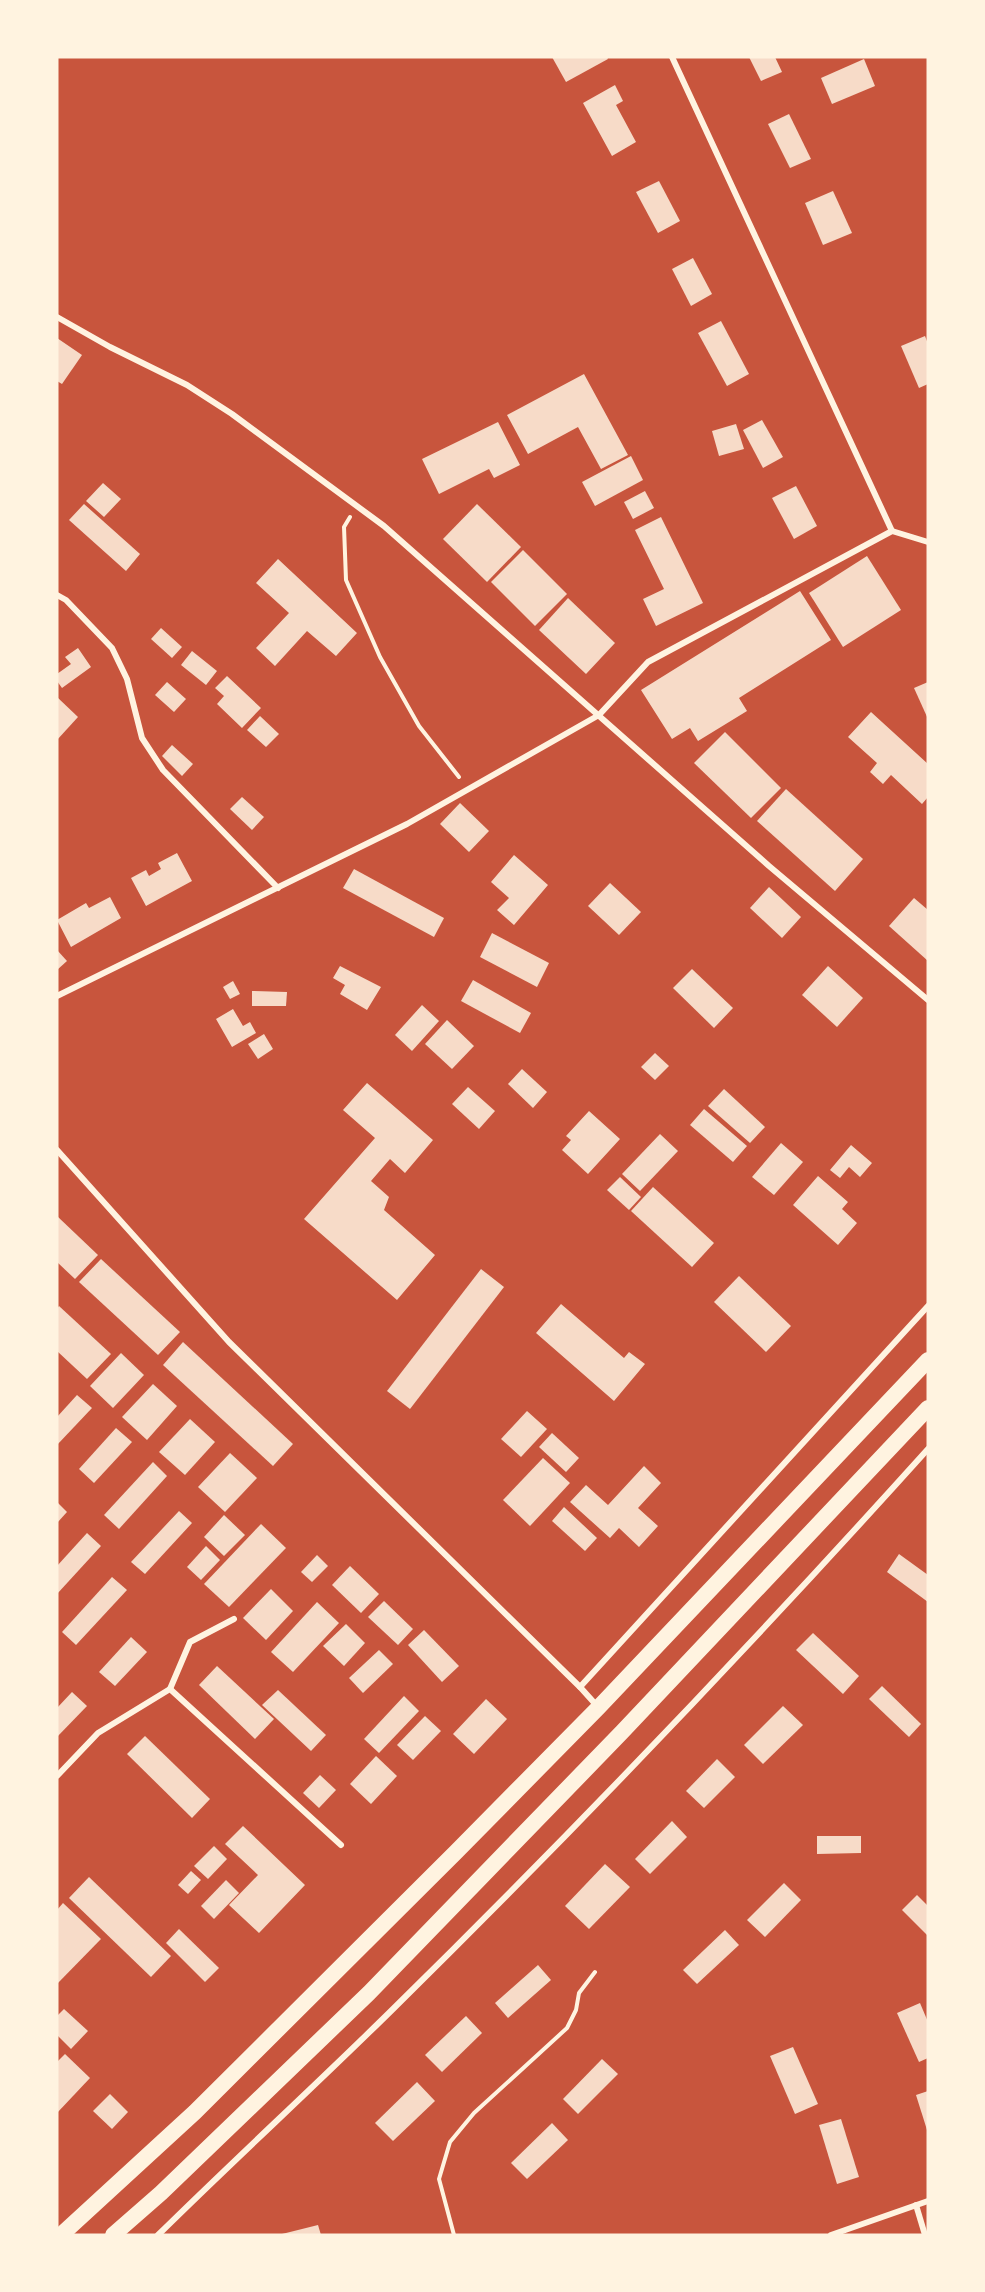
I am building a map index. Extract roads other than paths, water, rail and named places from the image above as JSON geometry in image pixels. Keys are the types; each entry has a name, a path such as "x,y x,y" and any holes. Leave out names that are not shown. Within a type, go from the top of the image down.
{"highway":[{"path":"61,2235 195,2112 598,1708 928,1360"},
{"path":"113,2235 161,2193 369,1993 622,1732 928,1408"}],"street":[{"path":"672,57 892,531"},
{"path":"57,317 110,347 187,385 287,454 384,526 769,866 928,1000"},
{"path":"57,996 407,824 599,715 648,662 892,531 928,542"},
{"path":"57,595 66,600 112,648 127,679 142,738 163,770 278,888"},
{"path":"57,1150 229,1342 580,1687 598,1708"},
{"path":"580,1687 928,1306"},
{"path":"158,2235 392,2010 613,1789 799,1592 928,1449"},
{"path":"57,1776 98,1733 170,1689 190,1642 234,1619"},
{"path":"170,1689 341,1845"},
{"path":"831,2235 928,2201"},
{"path":"916,2205 925,2235"}]}
